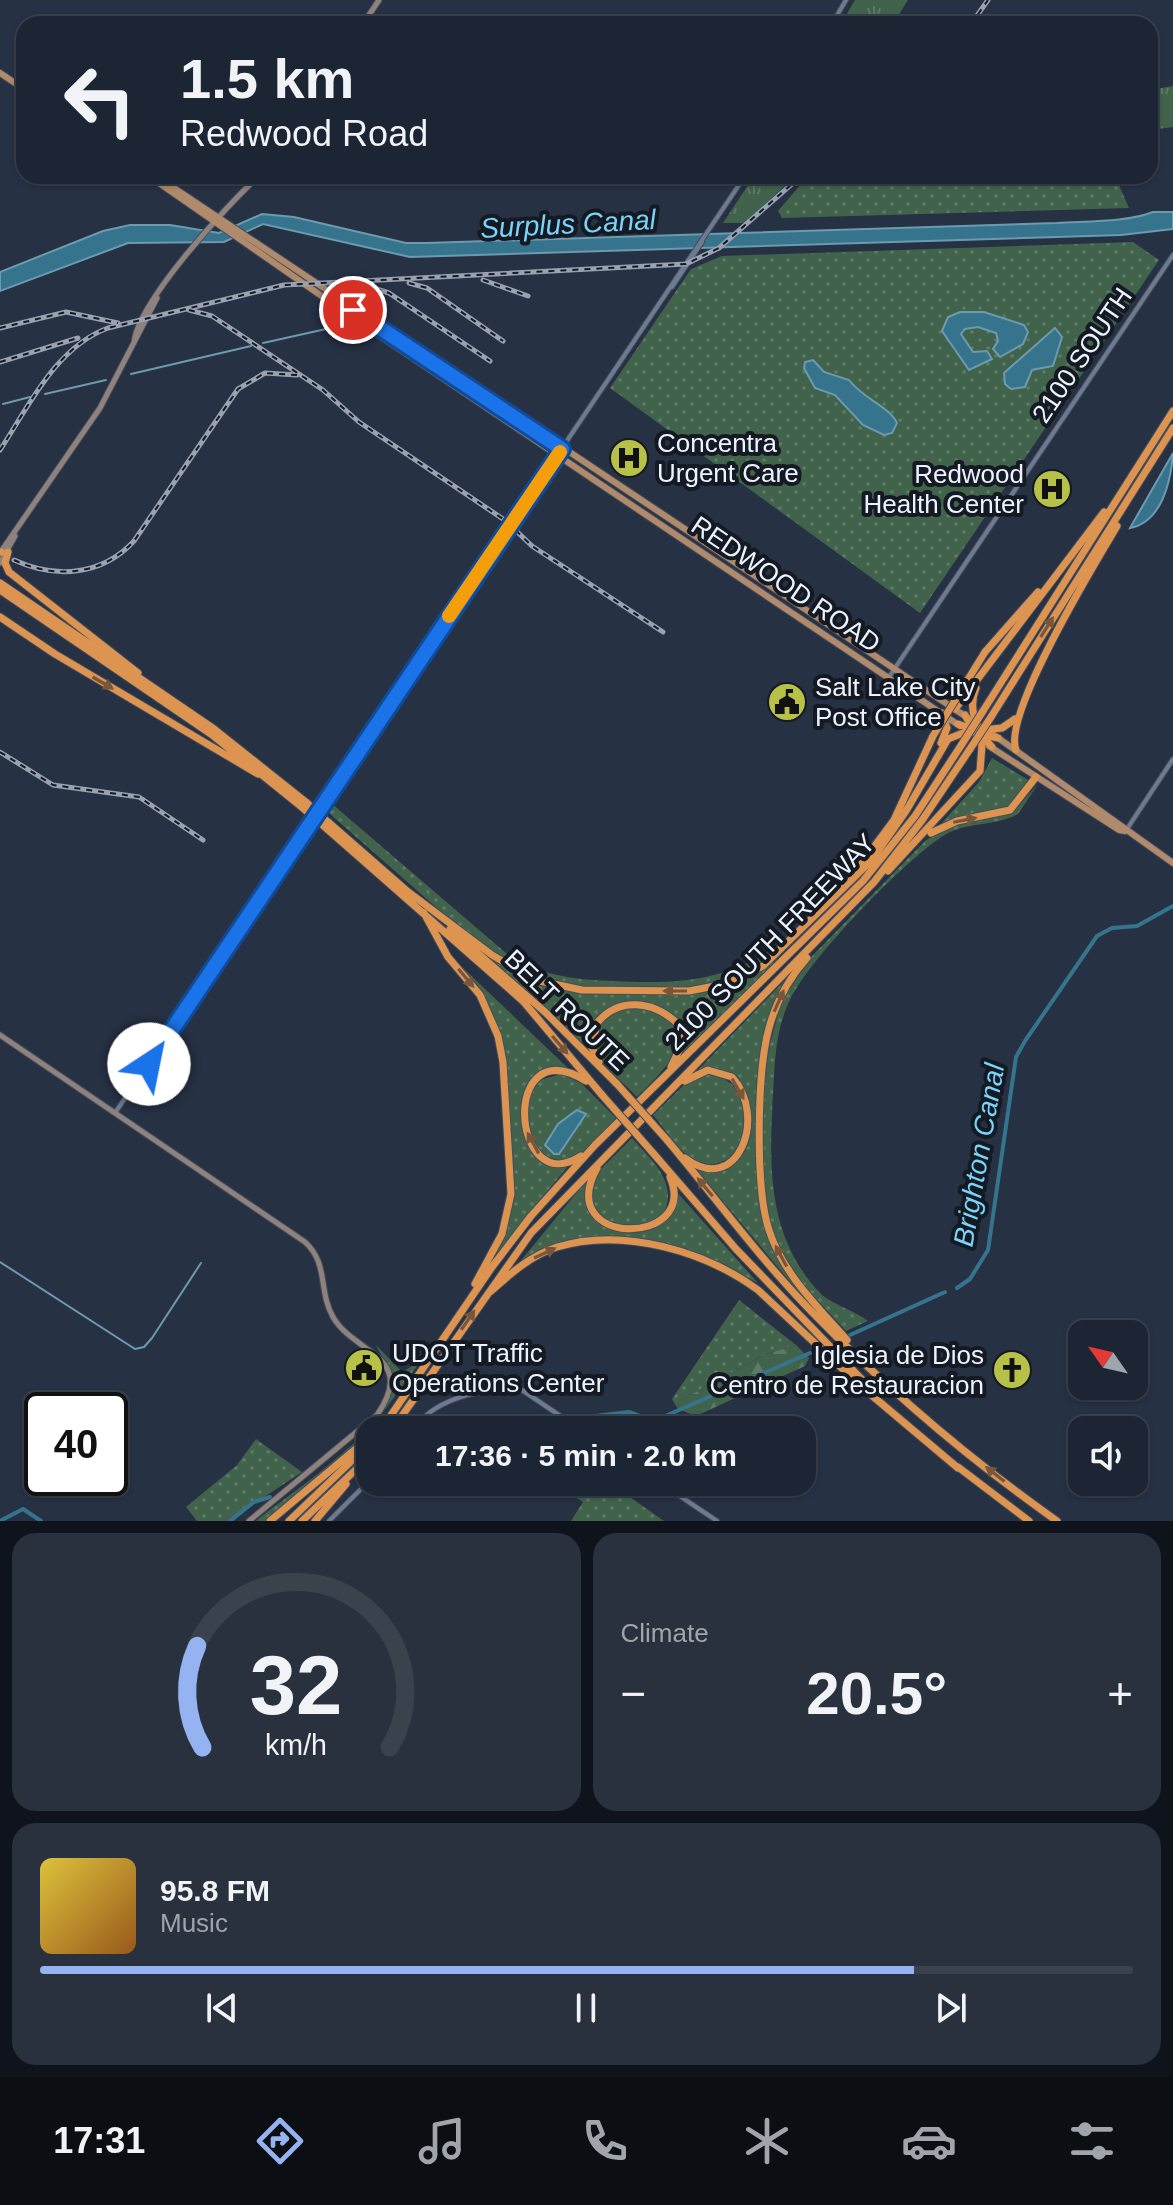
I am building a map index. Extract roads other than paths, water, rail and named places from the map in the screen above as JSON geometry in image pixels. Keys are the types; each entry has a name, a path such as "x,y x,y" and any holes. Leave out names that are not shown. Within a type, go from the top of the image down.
{"highway":[{"name":"2100 SOUTH FREEWAY","path":"987,714 1173,411"},
{"name":"2100 SOUTH FREEWAY","path":"402,1416 482,1298 531,1233 855,903 910,837 1173,428"},
{"path":"1016,750 1013,733 1024,703 1070,608 1160,449"},
{"path":"955,709 1125,486"},
{"path":"2,552 7,570 168,698"},
{"path":"821,912 885,834 942,718 985,652 1064,564"},
{"path":"0,582 16,583 38,596"},
{"name":"BELT ROUTE","path":"0,582 6,592 211,734 305,805"},
{"name":"BELT ROUTE","path":"6,592 243,751 523,1001 591,1084 736,1249 843,1361 958,1468 1029,1521"},
{"path":"0,617 55,654 280,788"},
{"path":"855,903 917,844 980,771 983,756 973,699 983,676"},
{"path":"936,756 949,738 1009,725 1024,703"},
{"path":"809,937 872,860 906,811 936,756 947,728 942,713"},
{"path":"965,715 992,747"},
{"path":"958,724 998,738"},
{"name":"2100 SOUTH FREEWAY","path":"390,1416 531,1216 595,1145 809,937 889,850 966,746"},
{"path":"917,844 948,824 1012,809 1036,777"},
{"name":"BELT ROUTE","path":"327,825 545,1012 667,1140 811,1311 883,1381 953,1442 1057,1521"},
{"path":"407,891 511,969 535,980 582,990 689,991 725,984 774,958 872,860"},
{"path":"424,913 448,957 480,995 498,1036 511,1174 502,1234 450,1329"},
{"path":"832,926 784,989 769,1027 762,1080 763,1200 768,1229 788,1270 883,1381"},
{"path":"614,1082 592,1048 597,1023 608,1012 624,1005 641,1005 659,1010 678,1024 682,1035 680,1053 633,1107"},
{"path":"591,1084 564,1070 545,1073 529,1089 524,1113 533,1150 551,1162 578,1159 595,1145"},
{"path":"673,1088 702,1072 724,1073 740,1087 749,1119 742,1151 725,1164 699,1166 674,1148"},
{"path":"599,1162 587,1187 593,1212 614,1226 638,1229 657,1223 671,1209 673,1185 660,1161"},
{"path":"482,1298 527,1262 555,1248 579,1242 625,1242 695,1256 740,1277 758,1290 863,1388 958,1468"},
{"path":"270,1521 356,1451"},
{"path":"289,1521 356,1454"},
{"path":"302,1521 356,1469"},
{"path":"315,1521 356,1472"}],"main road":[{"name":"REDWOOD ROAD","path":"161,184 215,220"},
{"name":"REDWOOD ROAD","path":"167,184 226,228 958,724"},
{"path":"0,563 2,552 99,411 157,298 187,253 251,184"},
{"name":"REDWOOD ROAD","path":"560,452 965,715"},
{"path":"998,738 1123,824 1125,831"},
{"path":"992,747 1173,863"},
{"path":"0,1035 300,1238 316,1253 322,1267 332,1316 343,1329 379,1355 389,1378 387,1398 365,1428 249,1521"}],"street":[{"path":"115,1113 670,288 690,252 704,238 740,184"},
{"path":"670,288 677,284 704,238"},
{"name":"2100 SOUTH","path":"889,677 1173,255"},
{"path":"1125,831 1173,759"},
{"path":"423,1416 438,1404 504,1389 522,1390 560,1416"},
{"path":"329,1521 356,1494"},
{"path":"680,1496 717,1521"}],"water":[{"path":"1153,212 1173,212 1173,229 1121,235 410,257 263,224 224,242 128,243 0,291 0,272 103,231 130,225 170,225 219,233 262,214 294,217 406,243 427,243 1057,223 1120,219"},
{"path":"960,312 984,312 1024,325 1028,332 1023,344 1000,357 993,349 998,341 996,333 978,327 965,329 961,334 973,352 987,351 992,359 969,370 942,331 948,317"},
{"path":"1055,328 1062,337 1053,366 1032,370 1025,387 1011,389 1005,384 1004,373"},
{"path":"813,360 824,372 849,380 888,412 897,423 892,433 884,435 863,425 835,395 815,388 804,368 805,362"},
{"path":"1173,453 1163,499 1150,518 1130,528"},
{"path":"577,1110 586,1114 559,1154 554,1154 545,1145 558,1124"}],"waterway":[{"path":"263,343 326,329"},
{"path":"131,374 251,346"},
{"path":"45,394 106,380"},
{"path":"3,404 30,397"},
{"name":"Brighton Canal","path":"957,1288 970,1279 988,1250 1016,1057 1025,1041 1097,936 1112,928 1137,926 1173,906"},
{"path":"0,1262 135,1349 144,1347 152,1338 201,1263"},
{"name":"Brighton Canal","path":"850,1335 945,1292"},
{"name":"Brighton Canal","path":"665,1416 810,1353"},
{"name":"Brighton Canal","path":"595,1416 629,1412 640,1416"},
{"name":"Brighton Canal","path":"230,1521 254,1502 270,1497"},
{"name":"Brighton Canal","path":"0,1521 23,1509 41,1521"}],"railway":[{"path":"977,16 988,0"},
{"path":"0,450 33,397 59,363 73,349 108,328 284,285 686,264 719,248 792,184"},
{"path":"483,280 528,296"},
{"path":"409,283 427,288 503,341"},
{"path":"364,285 389,293 490,361"},
{"path":"189,310 212,316 323,390 359,422 506,521 532,546 663,632"},
{"path":"0,328 66,312 118,323"},
{"path":"0,362 78,338"},
{"path":"14,560 62,572 93,567 121,553 134,541 238,389 265,373 297,375"},
{"path":"0,752 53,785 139,797 203,840"}],"place":[{"name":"Concentra Urgent Care","path":"629,458"},
{"name":"Redwood Health Center","path":"1052,489"},
{"name":"Salt Lake City Post Office","path":"787,702"},
{"name":"UDOT Traffic Operations Center","path":"364,1368"},
{"name":"Iglesia de Dios Centro de Restauracion","path":"1012,1370"}],"water label":[{"name":"Surplus Canal","path":"568,224"}]}
